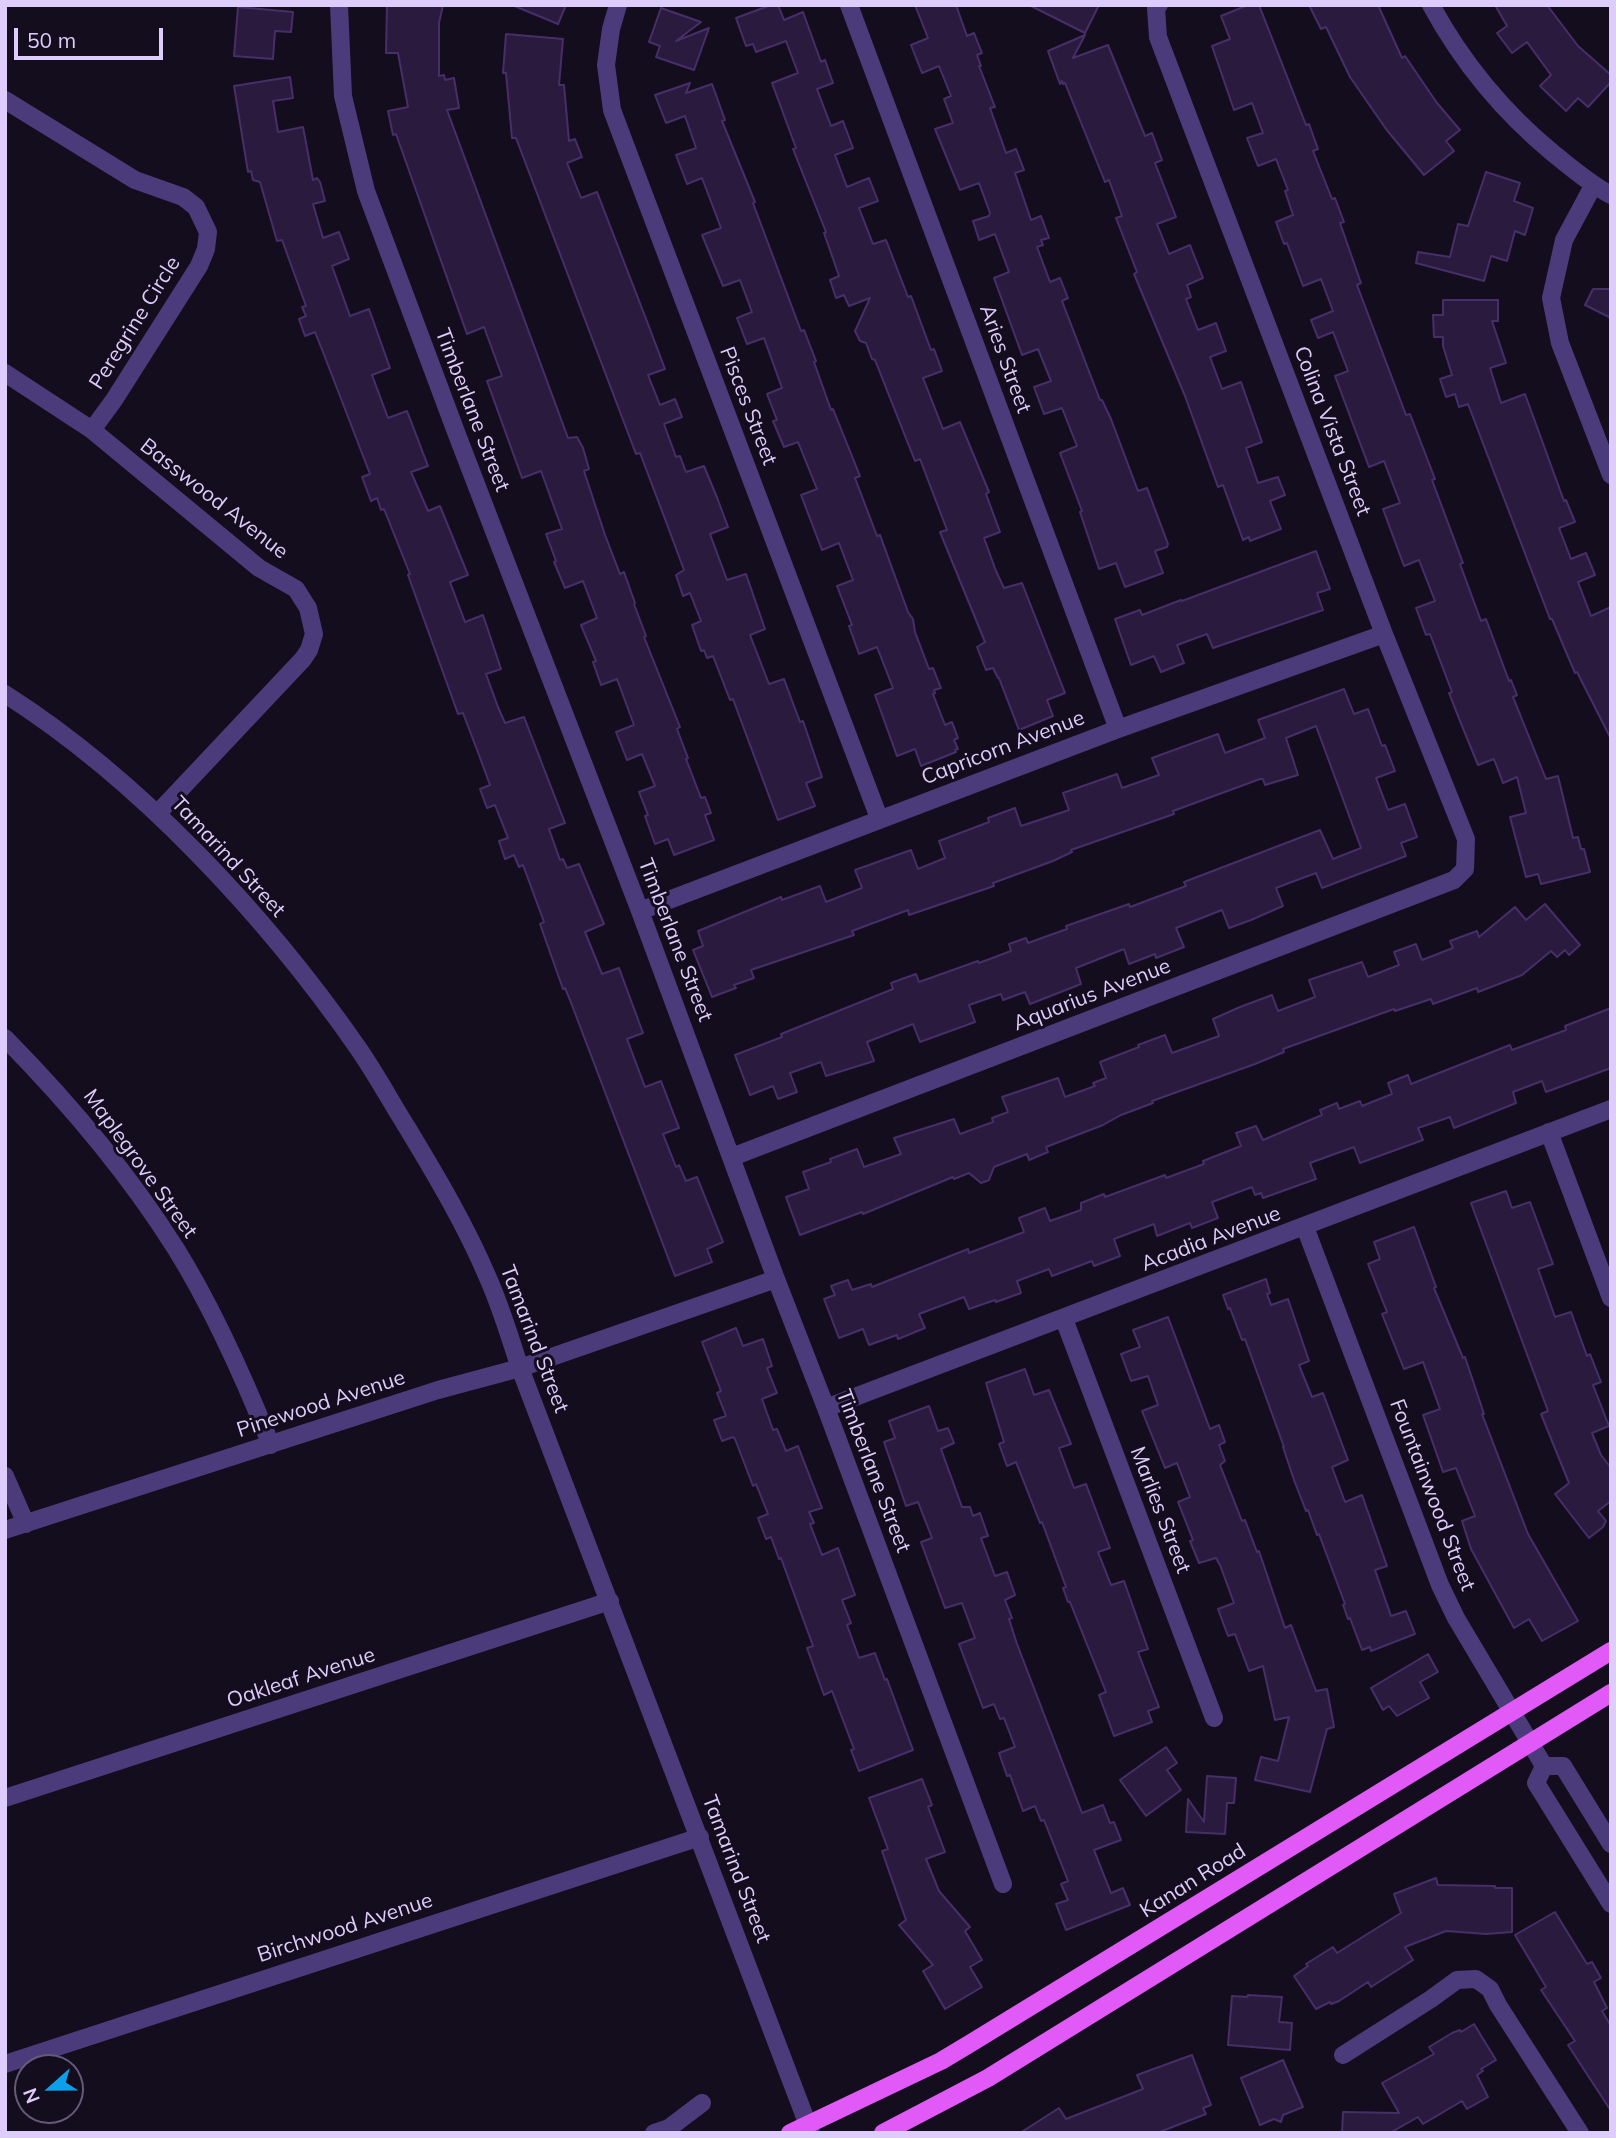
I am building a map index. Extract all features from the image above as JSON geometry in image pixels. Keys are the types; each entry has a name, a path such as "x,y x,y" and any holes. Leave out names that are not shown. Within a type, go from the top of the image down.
{"main road":[{"name":"Kanan Road","path":"790,2133 810,2129 971,2043 1611,1651"},
{"path":"883,2133 988,2078 1611,1693"}],"street":[{"name":"Timberlane Street","path":"339,5 343,96 366,191 640,911 775,1279 826,1408 1003,1884"},
{"name":"Pisces Street","path":"618,5 611,29 606,65 612,110 879,818"},
{"name":"Aries Street","path":"849,5 1118,729"},
{"path":"1431,5 1443,27 1487,89 1521,126 1593,186 1611,195"},
{"name":"Colina Vista Street","path":"1158,7 1158,37 1384,634 1466,839 1465,869"},
{"name":"Peregrine Circle","path":"5,100 135,180 183,197 196,207 208,232 206,249 199,266 92,430"},
{"path":"1593,186 1564,240 1551,298 1560,343 1611,475"},
{"name":"Basswood Avenue","path":"5,373 92,430 259,568 296,589 308,608 314,634 303,659 157,814"},
{"name":"Capricorn Avenue","path":"640,911 1118,729 1384,634"},
{"name":"Tamarind Street","path":"5,694 71,739 157,814 286,953 360,1050 454,1209 489,1279 520,1368 810,2129"},
{"name":"Aquarius Avenue","path":"732,1157 1454,880 1465,869"},
{"name":"Maplegrove Street","path":"5,1038 67,1101 140,1195 176,1250 247,1387 271,1445"},
{"name":"Acadia Avenue","path":"826,1408 1611,1110"},
{"path":"1549,1132 1611,1298"},
{"name":"Fountainwood Street","path":"1305,1227 1440,1585 1456,1618 1545,1766 1563,1766 1611,1844"},
{"name":"Pinewood Avenue","path":"5,1530 438,1390 520,1368 775,1279"},
{"name":"Marlies Street","path":"1064,1319 1214,1718"},
{"path":"5,1476 26,1524"},
{"name":"Oakleaf Avenue","path":"5,1798 610,1601"},
{"path":"1545,1766 1536,1783 1611,1904"},
{"name":"Birchwood Avenue","path":"5,2064 700,1837"},
{"path":"1343,2055 1457,1980 1476,1979 1490,1989 1497,2005 1580,2133"},
{"path":"654,2133 669,2128 702,2103"}],"building":[{"path":"387,5 443,5 439,23 439,76 444,75 445,80 454,78 459,108 447,110 568,438 577,437 583,448 589,469 584,471 605,535 620,574 624,572 646,636 644,637 680,727 677,729 688,758 686,759 701,798 705,797 711,813 705,815 714,840 674,855 668,839 655,844 645,816 648,815 639,792 655,786 642,754 627,760 616,732 634,725 617,679 601,685 593,662 596,661 581,625 597,618 583,581 565,588 554,562 556,561 546,534 562,529 541,471 522,478 487,381 502,376 484,327 467,334 396,134 393,135 388,111 408,107 398,53 386,53"},
{"path":"512,5 566,5 558,24"},
{"path":"778,5 784,20 803,12 821,62 825,60 833,83 817,89 831,126 843,121 853,148 835,155 847,187 869,178 878,201 859,208 873,244 886,240 931,350 934,349 942,371 923,378 943,429 960,422 989,492 986,494 1000,532 984,538 996,571 1004,588 1022,583 1065,693 1047,700 1053,716 1019,730 999,678 993,668 986,670 977,647 985,642 940,532 947,530 920,459 915,461 875,360 872,359 866,343 860,341 855,331 870,298 849,306 844,295 836,298 830,280 839,276 824,233 826,232 793,149 796,148 772,83 798,73 786,41 756,52 753,44 746,46 736,18"},
{"path":"915,5 956,5 967,36 974,33 982,53 977,55 979,66 995,107 990,108 1006,153 1016,149 1024,170 1015,173 1031,220 1041,216 1049,238 1041,240 1043,245 1037,247 1050,282 1060,278 1068,298 1062,301 1100,400 1111,419 1138,491 1147,488 1168,544 1167,547 1155,551 1163,573 1125,587 1116,563 1099,569 1080,512 1082,511 1060,453 1077,446 1062,408 1044,414 1034,387 1051,381 1038,349 1022,355 994,278 1009,272 995,234 979,240 973,221 989,216 990,213 979,183 960,190 935,129 953,123 944,99 951,96 939,66 922,73 911,45 928,38"},
{"path":"1029,5 1099,5 1085,33"},
{"path":"1248,5 1259,5 1306,125 1309,124 1318,149 1313,151 1344,222 1340,223 1361,283 1357,285 1406,415 1410,414 1435,479 1432,480 1481,621 1486,619 1509,681 1511,680 1517,695 1513,697 1546,779 1558,776 1573,838 1578,837 1581,849 1584,849 1590,872 1541,884 1538,874 1526,877 1510,817 1526,813 1517,777 1503,783 1494,759 1478,765 1449,693 1452,692 1430,634 1426,635 1416,608 1435,601 1419,560 1404,566 1383,509 1400,503 1384,461 1369,467 1335,376 1348,371 1333,332 1318,338 1311,320 1333,311 1321,279 1303,286 1276,222 1293,215 1285,191 1288,190 1276,159 1258,166 1247,138 1263,133 1252,103 1234,110 1212,46 1230,39 1221,16"},
{"path":"1309,5 1378,5 1402,58 1405,56 1437,103 1460,130 1446,141 1454,151 1424,175 1386,129 1350,77 1326,27 1321,29"},
{"path":"1495,5 1547,5 1578,46 1611,75 1611,82 1588,107 1578,98 1566,111 1540,86 1551,75 1527,42 1512,53 1497,33 1507,26"},
{"path":"238,7 293,12 291,32 275,31 273,59 234,56"},
{"path":"661,8 701,22 676,41 709,28 694,70 656,57 660,46 649,42"},
{"path":"506,34 563,39 559,85 564,85 569,141 575,139 582,157 567,163 581,198 597,192 665,369 648,375 660,405 675,399 682,417 664,424 676,457 680,456 686,472 704,466 718,500 728,527 710,534 727,580 746,574 765,629 750,635 769,684 784,679 800,722 803,721 822,777 806,783 815,806 778,820 733,699 730,700 713,656 707,658 704,650 701,651 692,625 701,621 690,593 683,596 676,575 684,570 640,453 636,454 516,138 512,138 506,73 503,73"},
{"path":"1085,35 1073,58 1108,45 1145,136 1152,133 1162,160 1155,163 1176,217 1157,224 1169,254 1190,245 1203,278 1187,285 1191,297 1186,299 1198,330 1216,323 1226,351 1210,357 1222,389 1241,382 1262,442 1246,448 1258,483 1278,477 1285,495 1270,501 1281,529 1250,541 1249,537 1243,540 1223,485 1218,487 1185,396 1134,274 1137,272 1116,218 1122,216 1109,180 1105,182 1065,83 1062,81 1060,84 1048,51"},
{"path":"290,77 293,98 273,101 278,132 303,127 313,180 317,178 320,182 325,201 313,204 323,238 339,232 349,259 332,266 350,316 369,309 390,368 372,375 388,418 407,411 428,466 411,472 428,511 440,506 468,575 450,582 465,622 483,615 501,669 486,674 498,707 505,723 524,717 565,823 549,829 560,860 563,859 567,868 579,864 604,924 585,932 602,974 619,968 643,1033 627,1039 645,1087 661,1081 679,1128 663,1134 676,1167 679,1165 686,1181 697,1177 723,1242 707,1249 712,1262 675,1276 570,1000 565,988 563,989 540,924 544,922 523,865 519,867 514,855 505,859 499,841 508,838 495,805 487,808 480,789 490,785 479,755 463,713 458,714 408,575 410,574 384,509 381,510 377,498 371,501 362,477 370,474 315,332 305,336 299,319 306,316 302,307 306,306 282,240 277,241 260,182 253,180 251,171 248,172 234,86"},
{"path":"690,83 686,93 712,84 725,120 722,121 755,202 753,203 801,331 804,330 831,410 833,409 860,476 855,478 913,619 929,669 933,668 941,688 934,690 933,694 945,725 952,722 958,738 954,740 958,749 956,752 921,766 915,749 897,756 875,695 893,688 877,647 859,654 849,626 852,625 837,586 853,580 839,543 822,550 801,495 817,489 798,442 784,447 773,421 777,420 767,394 782,388 764,338 747,344 737,318 752,312 740,280 723,286 702,235 721,228 702,178 687,184 676,155 696,148 685,116 666,123 655,95"},
{"path":"1486,172 1520,183 1514,201 1533,208 1525,235 1515,231 1507,261 1491,256 1484,281 1416,263 1418,252 1450,257 1458,224 1468,226"},
{"path":"1593,289 1611,289 1611,318 1585,305"},
{"path":"1443,300 1498,300 1498,321 1492,321 1506,363 1490,368 1501,403 1525,394 1564,501 1566,500 1575,522 1559,528 1571,559 1586,553 1595,575 1578,582 1591,616 1611,607 1611,739 1577,672 1575,673 1550,619 1468,404 1459,407 1455,394 1446,397 1440,379 1452,375 1443,337 1434,337 1433,315 1443,315"},
{"path":"1316,551 1330,589 1317,593 1323,610 1213,648 1207,634 1177,645 1184,663 1161,672 1154,656 1131,665 1115,619 1140,610 1142,615"},
{"path":"1344,689 1354,714 1368,709 1395,771 1376,778 1388,810 1405,804 1417,837 1401,843 1406,856 1322,888 1316,873 1276,888 1283,906 1251,920 1229,928 1222,910 1176,928 1184,947 1156,958 1155,954 1129,964 1124,949 1076,968 1081,984 1048,997 1030,1004 1025,992 1003,1000 1001,994 969,1005 975,1022 920,1042 913,1024 867,1042 874,1061 826,1076 821,1062 790,1073 797,1092 778,1099 773,1086 750,1095 735,1055 893,989 891,983 916,974 919,982 978,961 979,963 1011,951 1009,944 1026,938 1028,943 1067,929 1066,926 1129,904 1130,907 1186,886 1184,882 1320,830 1333,859 1361,848 1316,726 1286,738 1298,775 1265,785 1263,779 1260,779 1173,811 1174,814 1071,850 1072,852 1053,861 993,883 994,886 909,915 908,910 852,931 854,935 751,970 754,978 712,997 693,950 703,946 698,931 781,897 782,900 820,886 826,902 862,888 855,870 911,850 918,869 945,858 939,841 989,822 988,818 1015,808 1021,826 1069,810 1063,793 1117,774 1122,788 1159,775 1152,758 1218,734 1225,753 1265,738 1258,720"},
{"path":"1545,904 1580,945 1569,955 1565,950 1557,957 1551,951 1522,975 1478,992 1477,988 1433,1004 1431,999 1395,1011 1394,1009 1283,1049 1284,1052 1255,1064 1152,1101 1153,1103 1103,1125 1046,1147 1048,1152 1029,1160 1027,1154 994,1167 989,1180 981,1183 969,1173 954,1179 953,1177 863,1214 862,1212 800,1235 786,1197 809,1189 803,1172 831,1162 830,1159 857,1149 864,1167 901,1154 894,1138 954,1119 960,1134 993,1122 992,1118 1008,1112 1002,1097 1058,1078 1065,1097 1095,1086 1093,1083 1106,1078 1100,1062 1139,1047 1138,1045 1165,1035 1172,1053 1219,1036 1213,1019 1240,1007 1272,995 1278,1011 1315,997 1309,980 1362,962 1368,977 1399,965 1394,952 1416,944 1422,960 1453,948 1450,941 1477,931 1479,937 1515,907 1526,920"},
{"path":"1611,1008 1611,1068 1546,1092 1542,1081 1513,1092 1516,1103 1454,1128 1450,1117 1418,1128 1423,1140 1360,1163 1354,1147 1310,1163 1316,1179 1263,1198 1261,1193 1255,1195 1252,1187 1212,1202 1218,1218 1192,1228 1190,1223 1157,1236 1154,1224 1114,1239 1120,1256 1094,1266 1092,1261 1052,1276 1049,1269 1017,1281 1021,1293 996,1302 995,1300 969,1309 964,1297 919,1314 925,1328 898,1339 897,1335 869,1345 863,1329 839,1338 824,1299 835,1295 831,1286 848,1280 852,1290 871,1284 872,1287 968,1249 969,1253 1024,1232 1019,1218 1045,1208 1050,1221 1081,1210 1081,1203 1104,1194 1105,1197 1204,1164 1203,1161 1241,1146 1236,1133 1256,1126 1263,1140 1322,1115 1320,1110 1337,1103 1339,1109 1360,1101 1362,1106 1392,1094 1388,1083 1408,1075 1411,1084 1510,1045 1512,1050 1566,1030 1565,1026"},
{"path":"1506,1191 1512,1208 1530,1202 1553,1264 1538,1269 1555,1317 1571,1312 1587,1356 1590,1354 1601,1382 1593,1385 1609,1426 1592,1433 1601,1455 1611,1468 1611,1501 1598,1511 1606,1521 1603,1527 1589,1538 1555,1494 1569,1483 1541,1414 1548,1411 1471,1203"},
{"path":"1414,1227 1436,1287 1434,1288 1463,1358 1465,1357 1482,1414 1528,1534 1578,1621 1542,1641 1529,1619 1514,1628 1471,1549 1462,1521 1475,1516 1456,1468 1443,1472 1423,1415 1440,1409 1423,1362 1404,1369 1382,1314 1387,1312 1368,1264 1380,1259 1374,1242"},
{"path":"1266,1279 1271,1305 1288,1299 1309,1361 1299,1365 1312,1397 1323,1393 1348,1460 1332,1467 1345,1502 1362,1495 1387,1566 1375,1570 1391,1616 1406,1611 1415,1634 1371,1651 1370,1647 1362,1650 1350,1618 1348,1619 1319,1534 1317,1535 1294,1480 1245,1339 1242,1340 1223,1295"},
{"path":"1168,1317 1210,1429 1219,1425 1225,1442 1219,1445 1225,1461 1220,1465 1242,1521 1245,1520 1257,1552 1259,1551 1285,1628 1291,1625 1316,1691 1327,1689 1334,1727 1327,1729 1310,1792 1255,1780 1261,1757 1278,1761 1289,1717 1275,1720 1263,1666 1249,1671 1235,1634 1228,1636 1218,1609 1234,1603 1220,1565 1216,1558 1199,1563 1178,1502 1190,1497 1177,1463 1165,1468 1142,1411 1158,1405 1148,1376 1131,1381 1121,1354 1140,1347 1133,1330"},
{"path":"736,1328 743,1346 763,1339 772,1366 767,1368 777,1393 762,1399 773,1430 777,1429 786,1451 798,1446 822,1508 809,1512 814,1523 810,1524 822,1555 838,1548 855,1595 842,1600 851,1623 847,1625 859,1658 875,1653 913,1750 859,1771 851,1750 854,1749 832,1691 824,1695 807,1648 813,1646 781,1558 779,1559 771,1537 766,1539 758,1518 768,1514 756,1484 753,1486 735,1439 733,1437 722,1441 714,1420 726,1416 717,1393 721,1391 702,1342"},
{"path":"1025,1369 1034,1395 1049,1390 1071,1444 1059,1448 1074,1488 1086,1484 1110,1548 1098,1552 1111,1585 1124,1581 1148,1649 1138,1652 1159,1707 1148,1711 1152,1722 1114,1736 1099,1695 1106,1692 1068,1602 1063,1588 1066,1587 1042,1522 1040,1523 1016,1462 1007,1466 999,1444 1004,1442 986,1383"},
{"path":"929,1406 938,1431 948,1428 954,1443 941,1449 962,1507 970,1507 973,1516 980,1513 988,1536 981,1538 995,1576 1007,1572 1015,1595 1005,1600 1012,1618 1009,1619 1082,1813 1103,1805 1121,1840 1094,1850 1111,1893 1123,1888 1130,1905 1066,1930 1056,1904 1068,1900 1061,1884 1068,1881 1044,1820 1041,1821 1035,1806 1023,1811 1010,1775 1007,1776 999,1753 1015,1747 1004,1718 1000,1719 994,1704 983,1708 959,1644 975,1638 962,1603 945,1608 921,1542 932,1538 918,1502 906,1506 884,1442 895,1438 889,1421"},
{"path":"1428,1654 1438,1672 1420,1682 1429,1698 1397,1716 1389,1706 1383,1710 1371,1688"},
{"path":"1166,1747 1177,1763 1167,1770 1181,1790 1146,1816 1120,1780"},
{"path":"1207,1776 1236,1778 1234,1803 1227,1803 1225,1834 1186,1832 1188,1799 1204,1822"},
{"path":"922,1779 932,1805 928,1807 945,1852 926,1859 939,1891 970,1927 965,1931 982,1960 970,1967 982,1987 945,2009 923,1971 933,1965 899,1925 906,1920 882,1851 888,1849 869,1798"},
{"path":"1436,1878 1438,1885 1512,1888 1512,1932 1486,1934 1446,1931 1405,1947 1413,1960 1371,1987 1368,1982 1339,2001 1316,2009 1294,1976 1308,1966 1306,1964 1333,1947 1337,1953 1401,1913 1394,1894"},
{"path":"1555,1912 1587,1964 1592,1962 1601,1978 1594,1982 1607,2008 1602,2011 1611,2026 1611,2111 1568,2045 1575,2041 1541,1990 1546,1987 1515,1935"},
{"path":"1232,1996 1282,1997 1279,2022 1292,2023 1290,2050 1228,2045"},
{"path":"1474,2024 1496,2060 1481,2069 1483,2071 1477,2075 1488,2097 1467,2109 1462,2101 1423,2124 1418,2117 1390,2133 1342,2133 1343,2112 1399,2113 1382,2083 1434,2054 1429,2047"},
{"path":"1192,2055 1211,2105 1203,2108 1206,2114 1157,2133 1020,2133 1059,2108 1066,2119 1143,2089 1137,2075"},
{"path":"1283,2060 1303,2107 1283,2115 1281,2122 1274,2119 1260,2125 1241,2078"}]}
